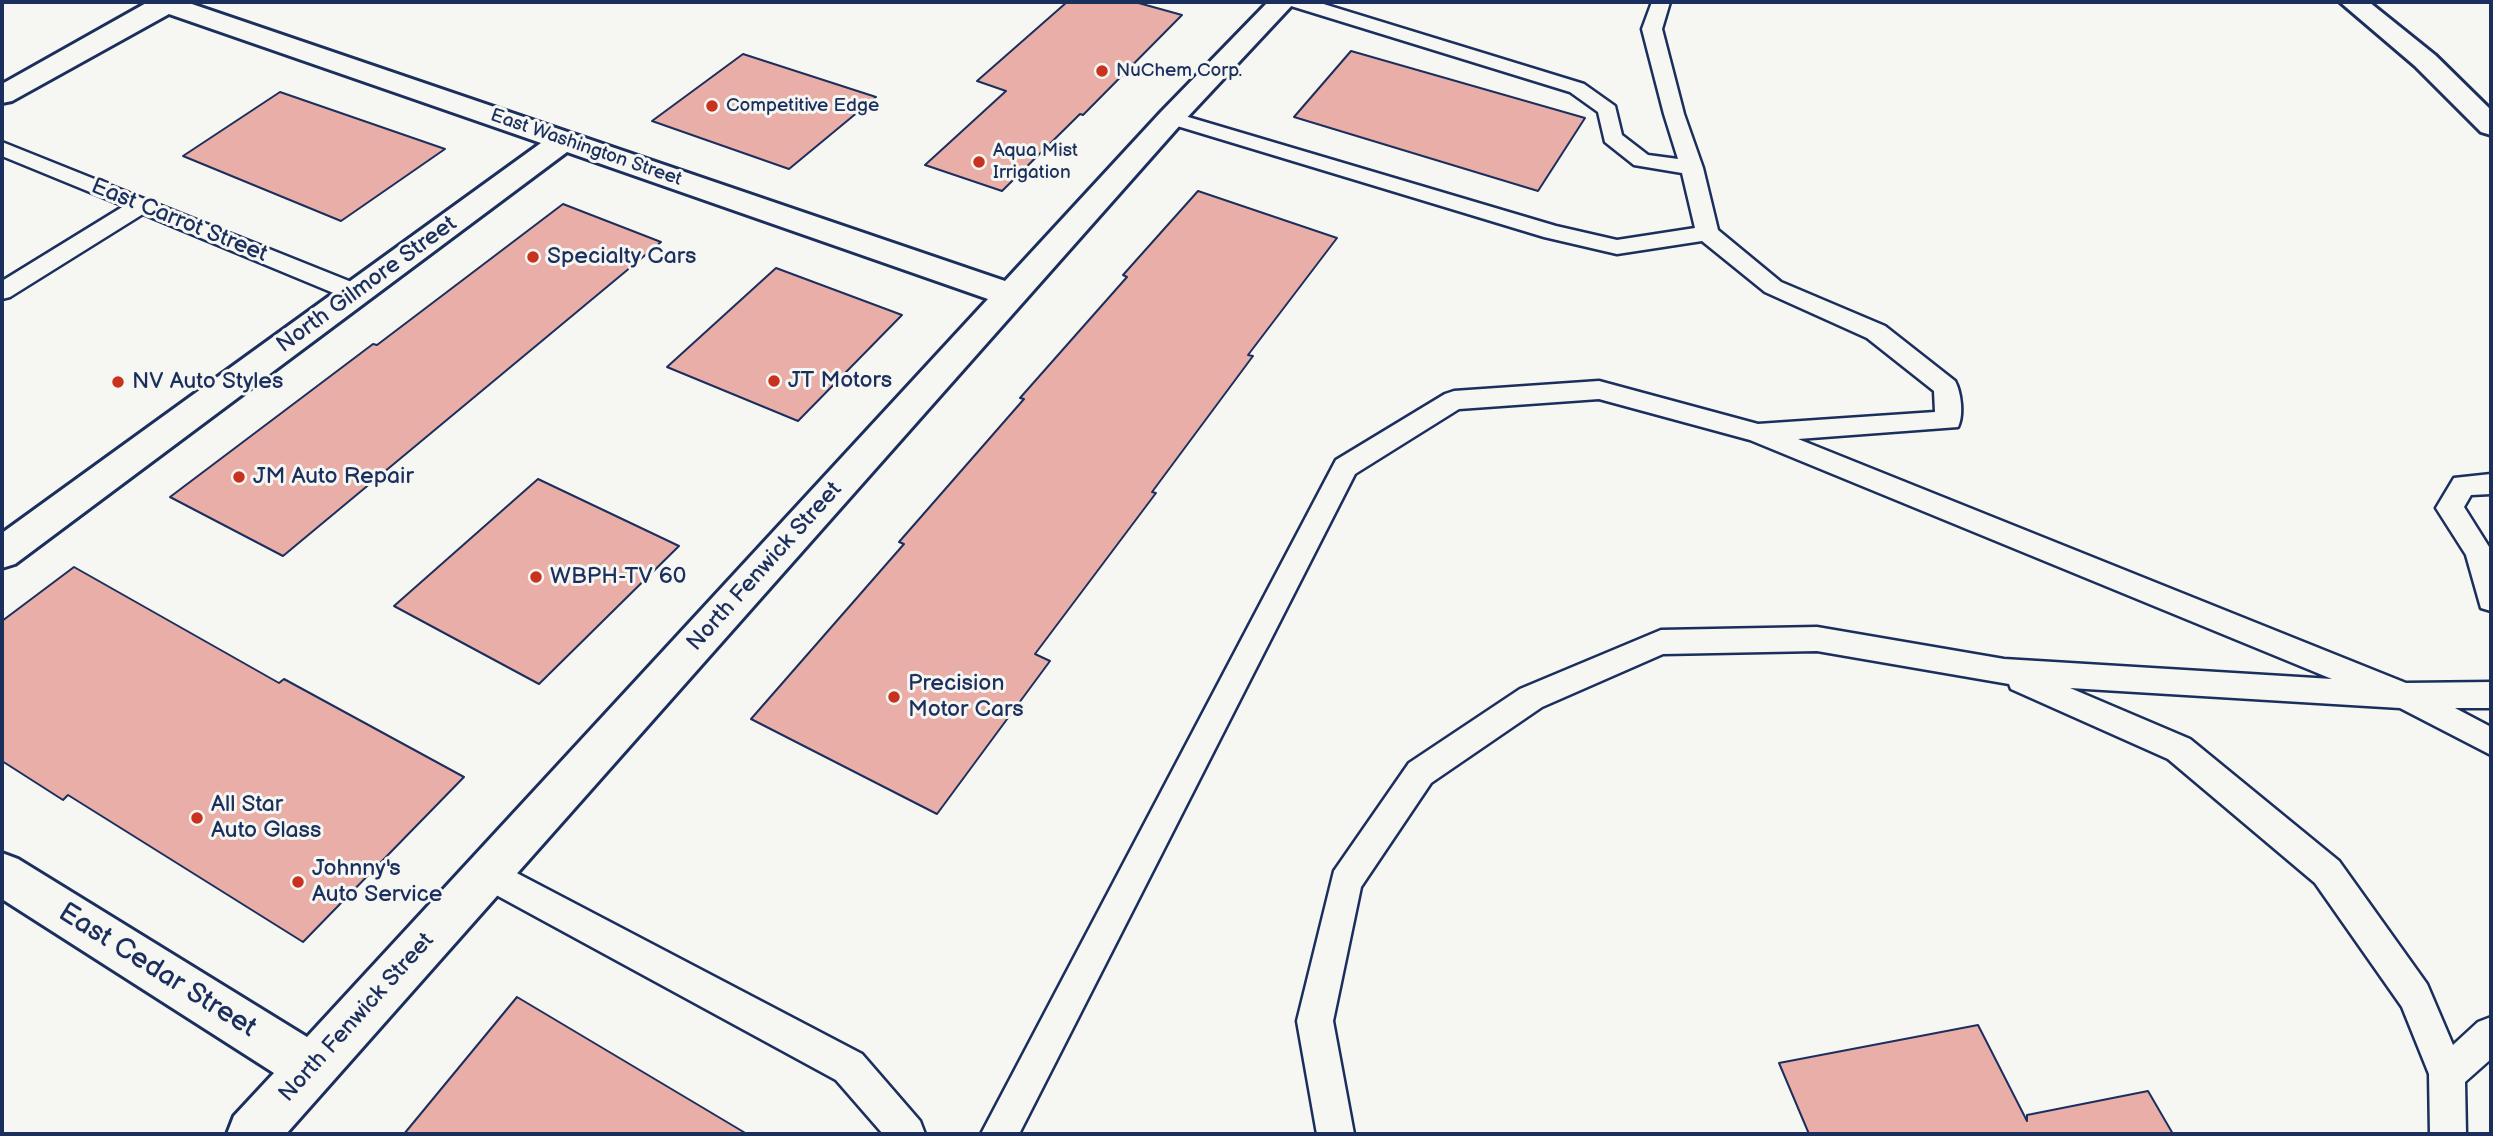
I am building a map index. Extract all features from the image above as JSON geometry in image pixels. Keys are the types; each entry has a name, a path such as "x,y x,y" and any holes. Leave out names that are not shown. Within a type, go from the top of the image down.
{"street":[{"name":"North Fenwick Street","path":"252,1134 1171,118 1282,2"},
{"path":"2353,2 2400,37 2453,85 2491,126"},
{"path":"2,94 166,3"},
{"name":"East Washington Street","path":"166,3 1011,295"},
{"name":"North Gilmore Street","path":"2,553 563,141"},
{"name":"East Cedar Street","path":"2,874 313,1068"}],"lane":[{"path":"1298,2 1577,88 1608,110 1612,138 1642,160 1692,168"},
{"path":"1661,2 1652,29 1674,114 1692,168 1707,233 1773,287 1876,332 1946,387 1949,420 1757,433"},
{"path":"1171,118 1552,232 1617,247 1707,233"},
{"name":"East Carrot Street","path":"2,148 356,293"},
{"path":"2,291 140,206"},
{"path":"999,1134 1345,467 1454,400 1599,390 1757,433 2404,696 2491,742"},
{"path":"2491,484 2463,485 2450,508 2479,554 2491,600"},
{"path":"1335,1134 1315,1021 1346,883 1420,773 1531,698 1661,642 1817,639 2004,671 2404,696 2491,695"},
{"path":"2004,671 2179,749 2327,872 2415,996 2447,1074 2448,1134"},
{"path":"488,873 849,1067 907,1134"},
{"path":"2447,1074 2491,1035"}],"building":[{"path":"1067,2 1135,2 1182,15 1083,115 1080,114 1002,191 925,165 1006,91 977,81"},
{"path":"1351,51 1585,118 1538,191 1294,117"},
{"path":"743,54 876,97 789,169 652,121"},
{"path":"280,92 445,149 341,221 183,156"},
{"path":"1198,191 1337,238 1248,355 1253,356 1152,492 1156,493 1035,654 1050,661 937,814 751,719 904,544 899,542 1024,399 1020,398 1127,277 1123,275"},
{"path":"563,204 661,242 283,556 170,497 373,344 377,345"},
{"path":"776,268 902,315 798,421 667,367"},
{"path":"538,479 679,546 539,684 394,606"},
{"path":"74,567 279,683 284,679 464,777 303,942 68,795 63,800 2,761 2,621"},
{"path":"517,997 747,1134 404,1134"},
{"path":"1978,1025 2027,1121 2027,1115 2148,1091 2173,1134 1809,1134 1779,1063"}],"place":[{"name":"NuChem Corp.","path":"1102,71"},
{"name":"Competitive Edge","path":"712,106"},
{"name":"Aqua Mist Irrigation","path":"979,162"},
{"name":"Specialty Cars","path":"533,257"},
{"name":"JT Motors","path":"774,381"},
{"name":"NV Auto Styles","path":"118,382"},
{"name":"JM Auto Repair","path":"239,477"},
{"name":"WBPH-TV 60","path":"536,577"},
{"name":"Precision Motor Cars","path":"894,697"},
{"name":"All Star Auto Glass","path":"197,818"},
{"name":"Johnny's Auto Service","path":"298,882"}]}
